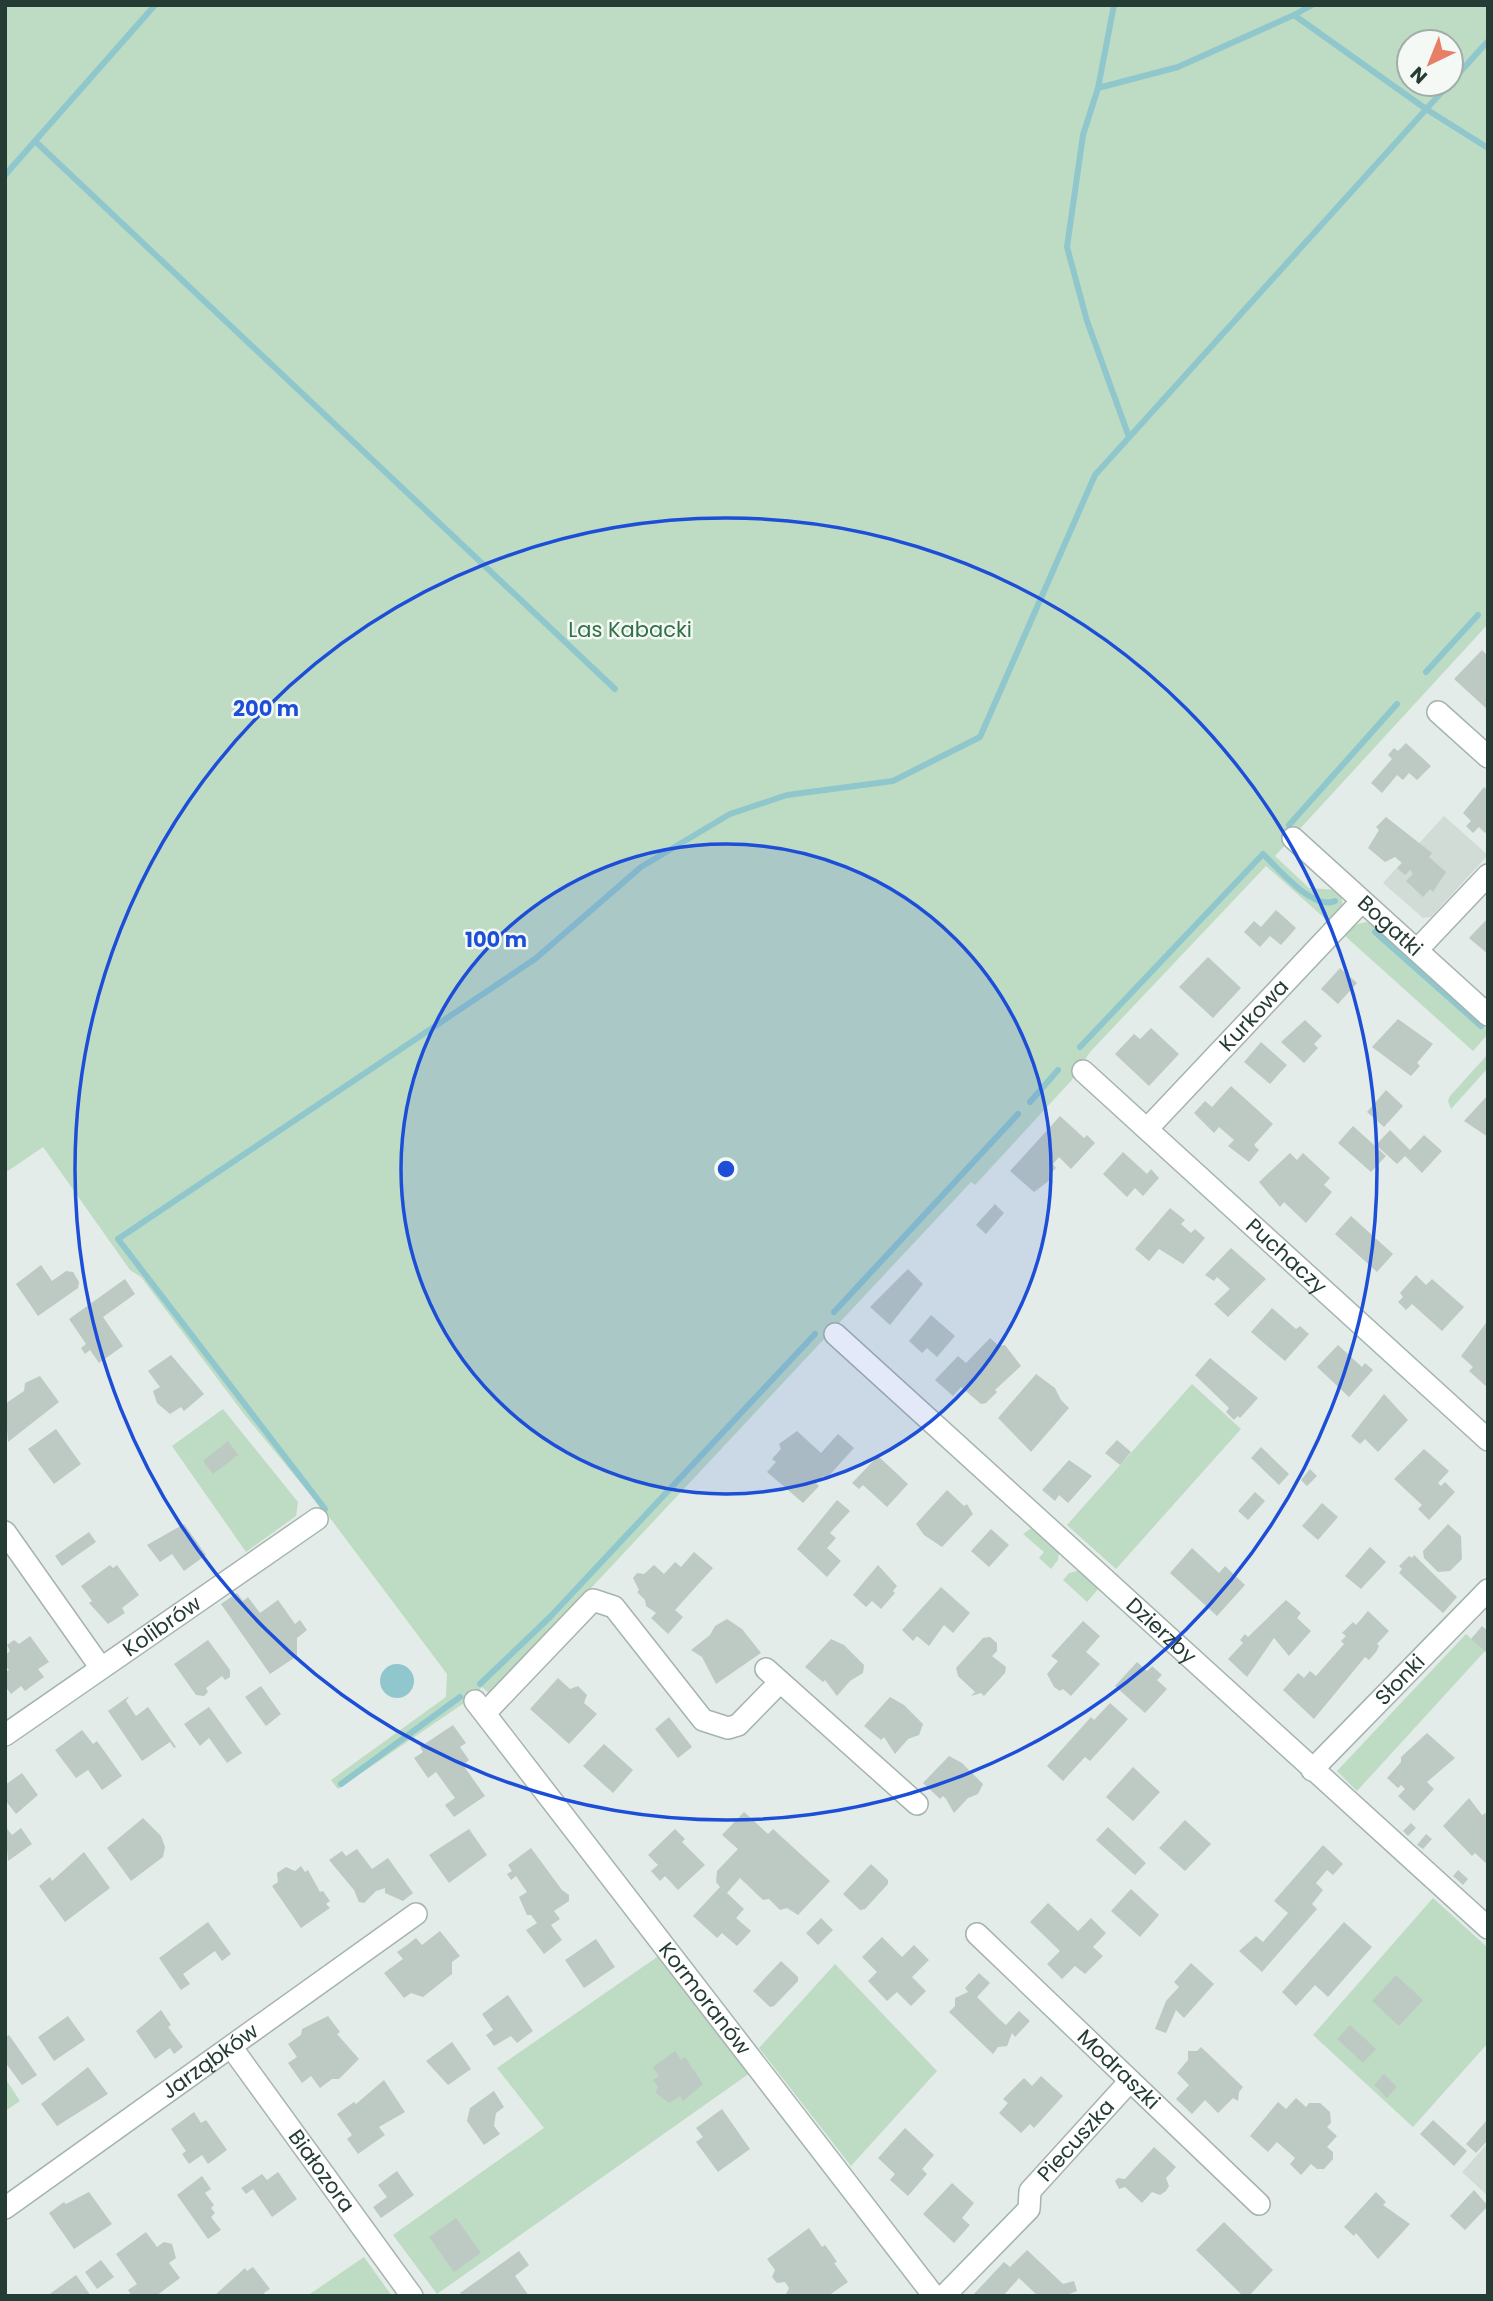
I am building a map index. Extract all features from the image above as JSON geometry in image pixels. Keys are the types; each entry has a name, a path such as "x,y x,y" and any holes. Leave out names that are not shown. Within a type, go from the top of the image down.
{"street":[{"path":"1438,712 1488,757"},
{"name":"Bogatki","path":"1293,838 1488,1015"},
{"path":"1417,950 1488,874"},
{"name":"Kurkowa","path":"1147,1129 1362,901"},
{"name":"Puchaczy","path":"1083,1071 1488,1440"},
{"name":"Dzierzby","path":"835,1334 1488,1928"},
{"name":"Kolibrów","path":"5,1735 317,1519"},
{"path":"5,1532 101,1668"},
{"name":"Słonki","path":"1312,1770 1488,1590"},
{"name":"Kormoranów","path":"917,1804 773,1676 738,1725 728,1728 703,1720 614,1607 593,1600 480,1707 934,2296"},
{"name":"Jarząbków","path":"5,2208 416,1914"},
{"name":"Modraszki","path":"977,1934 1259,2204"},
{"name":"Białozora","path":"232,2048 412,2296"},
{"name":"Piecuszka","path":"944,2296 1029,2209 1030,2191 1130,2081"}],"shaded area":[{"path":"1444,816 1488,855 1431,917 1423,918 1383,883"},
{"path":"1488,2143 1488,2196 1462,2172"}],"green space":[{"name":"Las Kabacki","path":"5,5 1488,5 1488,624 1275,856 1309,888 1336,890 1341,895 1343,906 1330,923 1266,866 1090,1052 1071,1081 975,1185 971,1182 491,1695 482,1687 470,1699 338,1789 331,1780 446,1697 447,1674 333,1522 244,1414 141,1277 130,1270 43,1147 5,1173"},
{"path":"1366,922 1373,924 1485,1025 1487,1035 1473,1051 1344,935 1354,925"},
{"path":"1488,1054 1488,1068 1451,1109 1448,1101 1450,1096"},
{"path":"1192,1384 1241,1429 1116,1569 1067,1525"},
{"path":"223,1409 298,1502 296,1516 246,1552 172,1446"},
{"path":"1034,1529 1059,1552 1058,1560 1051,1569 1039,1558 1044,1552 1023,1534"},
{"path":"1080,1570 1099,1588 1087,1602 1063,1580 1069,1573"},
{"path":"1466,1634 1485,1651 1357,1791 1337,1771"},
{"path":"1433,1898 1488,1948 1488,2043 1413,2127 1313,2035"},
{"path":"660,1955 750,2073 437,2294 393,2235 544,2128 497,2068"},
{"path":"835,1964 937,2071 851,2166 759,2048"},
{"path":"5,2078 20,2101 5,2111"},
{"path":"364,2257 392,2296 307,2296"}],"water":[{"path":"397,1664 409,1669 414,1681 409,1693 397,1698 385,1693 380,1681 385,1669"}],"building":[{"path":"1482,650 1488,656 1488,710 1454,679"},
{"path":"1406,743 1431,766 1417,780 1409,773 1403,780 1397,775 1382,793 1371,783 1392,759 1388,755 1394,748 1398,751"},
{"path":"1484,787 1488,791 1488,830 1485,833 1479,827 1473,833 1466,826 1471,821 1463,813"},
{"path":"1386,817 1432,853 1429,857 1446,872 1433,892 1430,889 1423,897 1406,881 1413,874 1410,870 1405,875 1397,868 1402,863 1395,857 1385,862 1368,848 1379,830 1376,827"},
{"path":"1276,910 1296,928 1281,945 1270,936 1260,947 1244,932 1254,921 1261,927"},
{"path":"1488,918 1488,954 1469,938"},
{"path":"1208,957 1241,988 1213,1018 1179,987"},
{"path":"1340,968 1357,983 1338,1004 1321,989"},
{"path":"1398,1019 1433,1044 1417,1063 1420,1066 1411,1076 1372,1047"},
{"path":"1305,1020 1322,1036 1314,1044 1318,1048 1304,1063 1281,1042"},
{"path":"1151,1028 1179,1054 1149,1086 1115,1054 1134,1034 1140,1039"},
{"path":"1261,1042 1287,1065 1270,1084 1244,1062"},
{"path":"1231,1086 1273,1124 1254,1145 1259,1150 1249,1162 1228,1146 1234,1140 1219,1127 1214,1133 1194,1113 1205,1101 1212,1107"},
{"path":"1386,1090 1403,1106 1384,1127 1367,1112"},
{"path":"1488,1095 1488,1137 1464,1121"},
{"path":"1060,1116 1084,1138 1087,1135 1095,1143 1071,1169 1059,1157 1053,1164 1056,1168 1049,1175 1050,1180 1034,1192 1010,1171"},
{"path":"1353,1126 1386,1156 1371,1172 1338,1143"},
{"path":"1390,1130 1410,1150 1424,1135 1442,1151 1422,1173 1405,1156 1397,1164 1376,1145"},
{"path":"1123,1152 1147,1174 1151,1169 1159,1178 1143,1196 1135,1188 1127,1197 1103,1174"},
{"path":"1290,1153 1297,1160 1303,1153 1330,1178 1324,1185 1332,1192 1306,1223 1284,1202 1280,1207 1259,1182"},
{"path":"995,1204 1004,1213 986,1234 976,1225"},
{"path":"1170,1208 1185,1220 1181,1224 1191,1233 1195,1229 1205,1238 1183,1264 1159,1249 1149,1261 1135,1249"},
{"path":"1351,1216 1393,1254 1377,1272 1335,1234"},
{"path":"1231,1248 1266,1279 1228,1317 1214,1304 1230,1289 1217,1277 1214,1281 1205,1275"},
{"path":"41,1265 52,1281 66,1271 73,1272 79,1282 78,1288 38,1316 16,1284"},
{"path":"908,1269 923,1284 890,1325 870,1307"},
{"path":"1416,1275 1426,1285 1432,1279 1464,1307 1442,1331 1412,1304 1406,1310 1398,1302 1403,1297 1400,1293"},
{"path":"125,1279 135,1294 103,1317 123,1346 99,1363 90,1350 85,1354 81,1348 86,1344 69,1319"},
{"path":"1272,1308 1296,1329 1300,1326 1309,1334 1285,1361 1251,1332"},
{"path":"931,1315 955,1336 937,1357 927,1348 922,1353 909,1341"},
{"path":"1486,1323 1488,1388 1469,1371 1473,1367 1461,1356"},
{"path":"990,1338 999,1346 1005,1345 1021,1366 995,1390 997,1392 986,1403 981,1404 961,1387 953,1396 935,1380 958,1356 966,1363"},
{"path":"1338,1345 1362,1367 1365,1363 1373,1370 1349,1397 1317,1367"},
{"path":"171,1355 204,1394 184,1411 181,1407 170,1414 157,1403 153,1391 160,1387 148,1371"},
{"path":"1210,1358 1258,1398 1240,1418 1238,1416 1234,1420 1226,1412 1229,1408 1195,1375"},
{"path":"1036,1374 1055,1388 1069,1408 1031,1452 998,1418"},
{"path":"40,1376 59,1402 8,1442 5,1404 24,1391 25,1383"},
{"path":"1384,1394 1408,1420 1378,1452 1365,1439 1360,1444 1351,1436"},
{"path":"56,1429 81,1464 54,1484 28,1449"},
{"path":"797,1431 821,1453 838,1434 854,1448 826,1479 823,1476 816,1483 819,1486 803,1503 767,1472 776,1462 772,1459 781,1449 779,1444"},
{"path":"1117,1440 1131,1452 1120,1465 1105,1453"},
{"path":"228,1441 238,1455 213,1474 203,1461"},
{"path":"1261,1447 1289,1474 1279,1485 1251,1458"},
{"path":"1424,1449 1449,1471 1438,1483 1441,1486 1445,1482 1455,1492 1429,1520 1418,1509 1422,1505 1394,1479"},
{"path":"878,1456 908,1484 887,1507 863,1485 859,1489 852,1483"},
{"path":"1069,1460 1092,1476 1068,1503 1059,1495 1055,1501 1042,1490"},
{"path":"1310,1469 1317,1476 1307,1486 1301,1480"},
{"path":"947,1490 964,1506 967,1504 973,1514 942,1547 924,1535 916,1524"},
{"path":"1255,1492 1265,1501 1248,1520 1238,1511"},
{"path":"837,1500 850,1511 830,1533 836,1538 827,1548 841,1561 827,1577 797,1549"},
{"path":"1322,1503 1338,1517 1318,1540 1302,1526"},
{"path":"184,1524 206,1555 184,1571 172,1554 160,1562 147,1545"},
{"path":"1448,1524 1461,1536 1462,1559 1450,1571 1438,1572 1424,1558 1423,1551"},
{"path":"991,1529 1009,1545 989,1567 971,1551"},
{"path":"89,1532 96,1542 62,1566 55,1556"},
{"path":"1370,1547 1386,1562 1361,1589 1345,1576"},
{"path":"1192,1548 1219,1573 1225,1566 1245,1585 1217,1616 1170,1573"},
{"path":"694,1552 713,1568 675,1610 683,1617 668,1634 651,1618 656,1613 646,1606 645,1600 637,1592 639,1590 633,1578 637,1573 644,1574 654,1565 664,1574 675,1562 681,1567"},
{"path":"1414,1555 1457,1597 1443,1613 1399,1573 1402,1569 1399,1566 1409,1556 1412,1558"},
{"path":"110,1565 113,1568 117,1565 139,1595 122,1608 125,1613 108,1624 89,1603 92,1601 81,1586"},
{"path":"878,1565 897,1586 893,1591 895,1593 881,1609 872,1601 866,1607 853,1595"},
{"path":"941,1587 970,1613 953,1633 944,1625 929,1646 917,1636 913,1641 902,1630"},
{"path":"237,1593 243,1601 248,1597 260,1613 278,1600 295,1624 300,1620 307,1630 297,1638 297,1656 270,1674 221,1604"},
{"path":"1286,1600 1301,1613 1297,1618 1311,1631 1289,1656 1274,1638 1247,1677 1228,1659 1243,1643 1240,1640 1245,1634 1248,1637"},
{"path":"1368,1611 1389,1631 1377,1644 1379,1646 1376,1652 1369,1660 1365,1657 1314,1719 1283,1690 1298,1673 1304,1678 1310,1671 1316,1676 1344,1644 1341,1641 1346,1636 1342,1633 1353,1622 1356,1625"},
{"path":"727,1619 742,1629 761,1653 716,1684 702,1657 691,1650 710,1635 715,1626"},
{"path":"1083,1621 1100,1636 1086,1652 1100,1664 1071,1696 1063,1689 1060,1691 1054,1687 1047,1674 1058,1661 1051,1656"},
{"path":"1482,1626 1488,1631 1488,1654 1471,1639"},
{"path":"30,1636 49,1662 38,1669 44,1677 25,1691 21,1686 11,1694 5,1686 5,1673 9,1670 5,1665 5,1655 10,1651 7,1645 14,1640 19,1644"},
{"path":"990,1637 997,1643 997,1651 992,1656 1006,1667 1005,1673 984,1696 981,1693 971,1696 975,1692 958,1676 956,1668 983,1638"},
{"path":"831,1639 844,1645 864,1665 863,1673 850,1681 837,1696 825,1680 823,1682 805,1667"},
{"path":"208,1640 230,1670 230,1677 225,1680 222,1676 206,1688 208,1692 204,1696 196,1695 174,1664"},
{"path":"1137,1662 1147,1671 1152,1666 1162,1675 1157,1680 1167,1689 1145,1713 1115,1686"},
{"path":"558,1678 570,1689 578,1686 587,1695 584,1703 597,1714 569,1744 530,1709"},
{"path":"261,1686 281,1714 266,1726 245,1697"},
{"path":"129,1696 126,1701 136,1716 148,1707 176,1747 170,1742 142,1761 108,1711"},
{"path":"890,1697 904,1705 923,1724 919,1735 908,1739 895,1754 884,1737 881,1740 864,1726"},
{"path":"1110,1703 1128,1719 1090,1761 1085,1757 1063,1781 1047,1766 1091,1717 1094,1720"},
{"path":"209,1707 242,1753 227,1763 209,1738 200,1746 184,1724"},
{"path":"669,1717 692,1747 678,1758 655,1729"},
{"path":"453,1725 466,1743 460,1747 469,1760 463,1765 485,1796 454,1817 445,1805 455,1798 436,1772 428,1778 414,1758 423,1752 420,1747"},
{"path":"82,1730 93,1744 97,1741 122,1776 102,1790 88,1770 76,1778 55,1750"},
{"path":"1427,1733 1455,1758 1427,1782 1434,1789 1414,1811 1398,1796 1405,1789 1401,1785 1398,1788 1387,1778 1401,1762 1401,1757"},
{"path":"604,1744 633,1770 613,1793 583,1766"},
{"path":"949,1756 962,1763 983,1784 978,1794 968,1798 954,1813 943,1796 940,1799 923,1783"},
{"path":"1133,1767 1160,1792 1133,1821 1106,1797"},
{"path":"22,1773 38,1795 16,1814 5,1800 5,1785"},
{"path":"1469,1798 1482,1815 1488,1812 1488,1865 1475,1853 1472,1856 1443,1826"},
{"path":"744,1812 768,1834 773,1829 830,1881 798,1915 787,1908 780,1910 769,1899 763,1900 740,1878 727,1893 744,1909 736,1918 751,1931 737,1946 722,1933 717,1938 693,1916 720,1887 716,1882 717,1871 738,1849 722,1835"},
{"path":"143,1818 161,1836 165,1847 163,1857 131,1881 107,1848"},
{"path":"1185,1820 1211,1844 1185,1871 1159,1848"},
{"path":"1411,1823 1416,1828 1408,1836 1403,1831"},
{"path":"5,1826 12,1835 21,1828 32,1844 8,1861"},
{"path":"1108,1827 1146,1863 1135,1875 1096,1840"},
{"path":"469,1829 487,1855 449,1883 429,1855"},
{"path":"675,1829 685,1839 682,1842 705,1865 678,1890 665,1876 660,1881 651,1871 658,1865 648,1855"},
{"path":"1426,1834 1432,1839 1423,1849 1417,1845"},
{"path":"1323,1845 1343,1864 1333,1875 1327,1870 1316,1883 1323,1890 1312,1904 1317,1909 1262,1972 1239,1951 1256,1936 1263,1942 1288,1913 1274,1901"},
{"path":"531,1848 562,1890 569,1895 569,1901 554,1911 560,1919 551,1925 562,1940 544,1954 526,1930 537,1923 531,1915 527,1915 519,1897 527,1892 516,1876 511,1880 507,1874 512,1871 508,1865"},
{"path":"357,1849 372,1869 388,1858 413,1893 403,1901 385,1893 385,1888 376,1891 364,1903 359,1902 354,1890 329,1860 342,1851 346,1856"},
{"path":"84,1852 110,1888 65,1922 39,1886 50,1877 52,1881"},
{"path":"871,1864 888,1880 888,1884 865,1909 860,1910 843,1894"},
{"path":"301,1866 305,1872 308,1870 320,1892 323,1891 330,1901 326,1904 330,1908 301,1928 272,1886 278,1882 277,1873 286,1867 295,1871"},
{"path":"1458,1870 1468,1879 1463,1885 1453,1876"},
{"path":"1131,1889 1159,1915 1140,1937 1111,1911"},
{"path":"1048,1903 1078,1931 1091,1918 1106,1933 1093,1947 1103,1956 1085,1974 1075,1966 1062,1979 1047,1964 1060,1951 1030,1922"},
{"path":"821,1918 833,1930 818,1945 806,1933"},
{"path":"208,1922 231,1954 222,1961 215,1951 183,1974 190,1984 181,1990 159,1958"},
{"path":"1344,1922 1372,1947 1328,1997 1315,1985 1296,2006 1282,1992"},
{"path":"440,1931 460,1956 452,1962 452,1974 423,1997 411,1993 404,1998 384,1973 403,1959 397,1952 416,1938 422,1945"},
{"path":"882,1937 902,1957 914,1945 929,1960 912,1977 926,1991 911,2006 897,1992 887,2001 868,1981 877,1972 862,1957"},
{"path":"596,1939 615,1967 584,1988 565,1960"},
{"path":"781,1961 798,1977 798,1981 770,2007 753,1991"},
{"path":"1191,1963 1214,1984 1184,2018 1176,2010 1166,2033 1155,2029 1166,2001 1179,1987 1174,1982"},
{"path":"979,1973 990,1983 977,1997 999,2019 1006,2025 1019,2011 1030,2021 1015,2037 1012,2033 1007,2046 998,2047 993,2054 949,2012 955,2006 955,1998 968,1992 965,1988"},
{"path":"1396,1975 1423,2000 1399,2026 1372,2001"},
{"path":"508,1995 533,2031 517,2043 511,2036 494,2046 486,2035 493,2030 482,2014"},
{"path":"161,2010 171,2025 168,2027 183,2047 174,2054 170,2048 155,2059 136,2031"},
{"path":"68,2016 85,2040 54,2061 38,2037"},
{"path":"328,2016 340,2032 337,2034 359,2059 339,2079 332,2079 320,2088 311,2076 302,2083 288,2063 297,2057 288,2044 301,2035 302,2029"},
{"path":"1350,2025 1376,2049 1363,2063 1337,2039"},
{"path":"9,2035 37,2075 22,2085 5,2062 5,2037"},
{"path":"452,2042 471,2069 448,2085 426,2061"},
{"path":"1201,2047 1243,2087 1238,2101 1233,2098 1218,2113 1205,2100 1192,2114 1176,2099 1189,2085 1177,2073 1188,2060 1188,2051 1197,2051"},
{"path":"675,2051 681,2060 685,2057 703,2084 683,2101 680,2096 669,2103 656,2093 658,2087 653,2080 659,2076 653,2067"},
{"path":"88,2067 108,2094 57,2126 41,2104"},
{"path":"1384,2074 1397,2087 1387,2098 1374,2085"},
{"path":"1041,2076 1063,2096 1034,2128 1030,2124 1021,2133 999,2113 1008,2103 1003,2099 1024,2078 1032,2086"},
{"path":"384,2080 405,2112 379,2127 385,2135 358,2154 347,2139 352,2135 337,2114 354,2102 356,2104"},
{"path":"494,2091 504,2107 496,2113 494,2126 500,2134 484,2145 467,2121 470,2108"},
{"path":"1296,2098 1306,2107 1309,2103 1320,2103 1330,2112 1331,2123 1327,2127 1337,2136 1327,2147 1333,2152 1333,2159 1324,2169 1317,2169 1311,2164 1301,2175 1290,2164 1295,2158 1277,2142 1268,2152 1250,2136 1278,2102 1286,2109"},
{"path":"722,2109 750,2149 718,2172 696,2142 703,2137 696,2128"},
{"path":"194,2112 201,2123 206,2120 227,2150 208,2164 202,2155 189,2164 182,2154 186,2151 171,2129"},
{"path":"1488,2119 1488,2140 1476,2153 1466,2144"},
{"path":"1433,2120 1467,2151 1454,2166 1420,2134"},
{"path":"905,2128 934,2155 922,2169 927,2174 908,2196 890,2180 895,2174 878,2158"},
{"path":"1154,2147 1176,2167 1166,2178 1169,2186 1166,2191 1160,2195 1152,2192 1142,2203 1125,2187 1119,2189 1115,2181 1118,2178 1125,2179"},
{"path":"397,2171 414,2195 381,2218 373,2207 387,2197 378,2185"},
{"path":"278,2172 297,2199 272,2217 253,2189 246,2194 241,2188 262,2174 267,2180"},
{"path":"202,2176 211,2189 205,2193 214,2205 211,2208 215,2213 211,2217 221,2230 208,2239 177,2195"},
{"path":"952,2183 974,2203 962,2218 970,2225 954,2243 923,2214"},
{"path":"1474,2190 1488,2206 1465,2230 1450,2216"},
{"path":"89,2192 112,2224 74,2249 49,2213 64,2202 66,2204"},
{"path":"1376,2192 1386,2202 1383,2205 1410,2224 1378,2259 1356,2233 1354,2236 1344,2227"},
{"path":"456,2218 481,2253 454,2272 429,2237"},
{"path":"1224,2222 1273,2270 1249,2296 1243,2296 1196,2250"},
{"path":"809,2228 822,2247 825,2245 831,2253 837,2262 834,2263 848,2282 828,2296 785,2296 789,2288 785,2282 777,2283 772,2277 775,2270 767,2259"},
{"path":"146,2232 157,2247 164,2242 172,2244 176,2258 169,2263 180,2278 156,2296 132,2296 128,2290 137,2284 116,2254"},
{"path":"1027,2250 1063,2284 1074,2281 1077,2291 1064,2296 1038,2296 1019,2278 1003,2296 972,2296 1004,2262 1010,2267"},
{"path":"519,2251 529,2265 515,2276 529,2296 462,2296 460,2293"},
{"path":"101,2260 114,2277 97,2289 85,2272"},
{"path":"253,2267 270,2289 264,2293 266,2296 214,2296 245,2268 247,2271"},
{"path":"76,2275 91,2296 47,2296"}],"waterway":[{"path":"5,175 155,5"},
{"path":"1098,88 1114,5"},
{"path":"1294,15 1312,5"},
{"path":"1129,437 1087,321 1067,247 1083,135 1098,88 1178,67 1294,15 1426,109 1488,148"},
{"path":"1465,66 1488,41"},
{"path":"325,1509 118,1239 535,959 641,867 730,814 787,795 893,781 980,737 1095,475 1436,98"},
{"path":"36,142 615,689"},
{"path":"1426,672 1478,615"},
{"path":"1289,825 1397,704"},
{"path":"1080,1047 1263,854 1307,894 1317,900 1335,901"},
{"path":"1375,932 1481,1026"},
{"path":"1030,1102 1058,1070"},
{"path":"834,1312 1018,1114"},
{"path":"480,1684 550,1617 815,1334"},
{"path":"341,1784 460,1697"}]}
